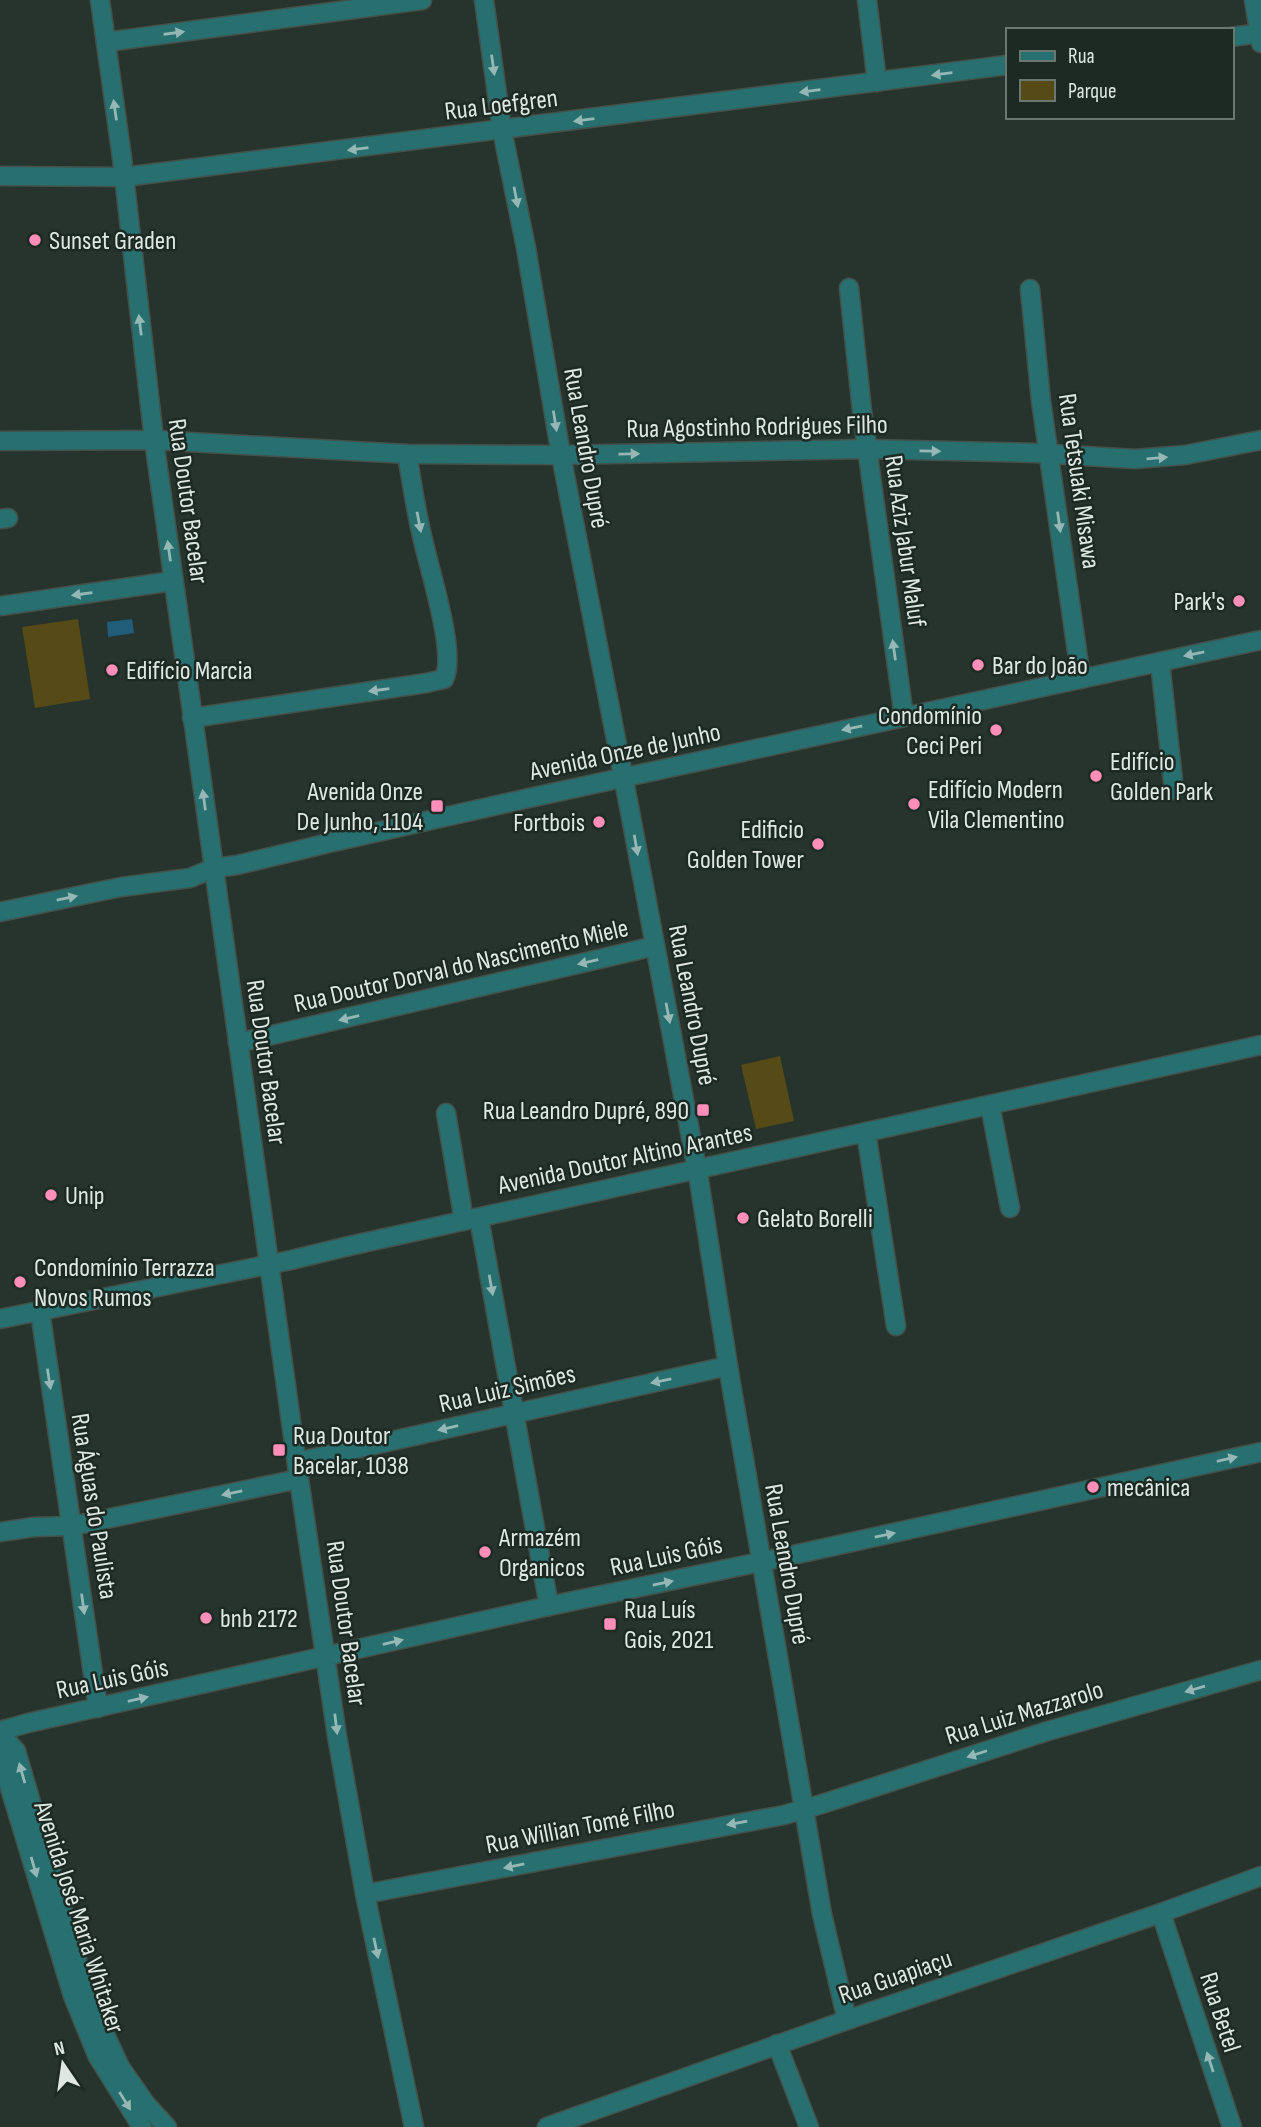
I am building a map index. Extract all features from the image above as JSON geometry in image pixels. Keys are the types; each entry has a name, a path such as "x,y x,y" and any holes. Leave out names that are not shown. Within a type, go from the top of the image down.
{"street":[{"name":"Rua Doutor Bacelar","path":"100,0 173,581 337,1736 365,1894 414,2127"},
{"path":"106,42 422,0"},
{"name":"Rua Leandro Dupré","path":"484,0 502,130 526,248 561,455 697,1170 822,1914 847,2020"},
{"path":"867,0 877,82"},
{"path":"1233,37 1261,37 1254,0"},
{"name":"Rua Loefgren","path":"0,176 124,177 1006,65"},
{"name":"Rua Aziz Jabur Maluf","path":"849,288 867,449 904,717"},
{"name":"Rua Tetsuaki Misawa","path":"1030,289 1049,454 1081,679"},
{"name":"Rua Agostinho Rodrigues Filho","path":"0,441 154,440 407,454 561,455 867,449 1135,459 1161,458 1261,440"},
{"path":"192,718 426,683 444,678 448,666 444,629 422,539 407,454"},
{"path":"0,606 173,581"},
{"name":"Avenida Onze de Junho","path":"0,912 121,887 190,878 213,864 237,865 623,778 1261,640"},
{"path":"1160,662 1174,790"},
{"name":"Rua Doutor Dorval do Nascimento Miele","path":"238,1043 655,946"},
{"name":"Avenida Doutor Altino Arantes","path":"0,1319 270,1264 1261,1045"},
{"path":"990,1105 1010,1208"},
{"path":"446,1113 515,1413 549,1606"},
{"path":"866,1132 896,1326"},
{"name":"Rua Águas do Paulista","path":"40,1311 98,1708"},
{"name":"Rua Luiz Simões","path":"0,1532 34,1527 72,1526 298,1471 515,1413 728,1366"},
{"name":"Rua Luis Góis","path":"0,1733 29,1723 549,1606 1261,1452"},
{"name":"Rua Luiz Mazzarolo","path":"804,1809 1048,1731 1261,1670"},
{"path":"0,1733 16,1751 88,1998 120,2067 145,2103 167,2127"},
{"name":"Avenida José Maria Whitaker","path":"0,1755 73,1996 98,2057 142,2127"},
{"name":"Rua Willian Tomé Filho","path":"365,1894 779,1816 804,1809"},
{"name":"Rua Guapiaçu","path":"547,2127 777,2044 1261,1877"},
{"name":"Rua Betel","path":"1161,1913 1232,2127"},
{"path":"777,2044 809,2127"}],"green space":[{"path":"78,619 90,699 35,708 22,627"},
{"path":"780,1056 794,1121 756,1129 741,1065"}],"water":[{"path":"132,619 134,633 108,637 107,622"}],"place":[{"name":"Sunset Graden","path":"35,240"},
{"name":"Park's","path":"1239,601"},
{"name":"Bar do João","path":"978,665"},
{"name":"Edifício Marcia","path":"112,670"},
{"name":"Condomínio Ceci Peri","path":"996,730"},
{"name":"Edifício Golden Park","path":"1096,776"},
{"name":"Edifício Modern Vila Clementino","path":"914,804"},
{"name":"Avenida Onze De Junho, 1104","path":"437,806"},
{"name":"Fortbois","path":"599,822"},
{"name":"Edificio Golden Tower","path":"818,844"},
{"name":"Rua Leandro Dupré, 890","path":"703,1110"},
{"name":"Unip","path":"51,1195"},
{"name":"Gelato Borelli","path":"743,1218"},
{"name":"Condomínio Terrazza Novos Rumos","path":"20,1282"},
{"name":"Rua Doutor Bacelar, 1038","path":"279,1450"},
{"name":"mecânica","path":"1093,1487"},
{"name":"Armazém Organicos","path":"485,1552"},
{"name":"bnb 2172","path":"206,1618"},
{"name":"Rua Luís Gois, 2021","path":"610,1624"}]}
